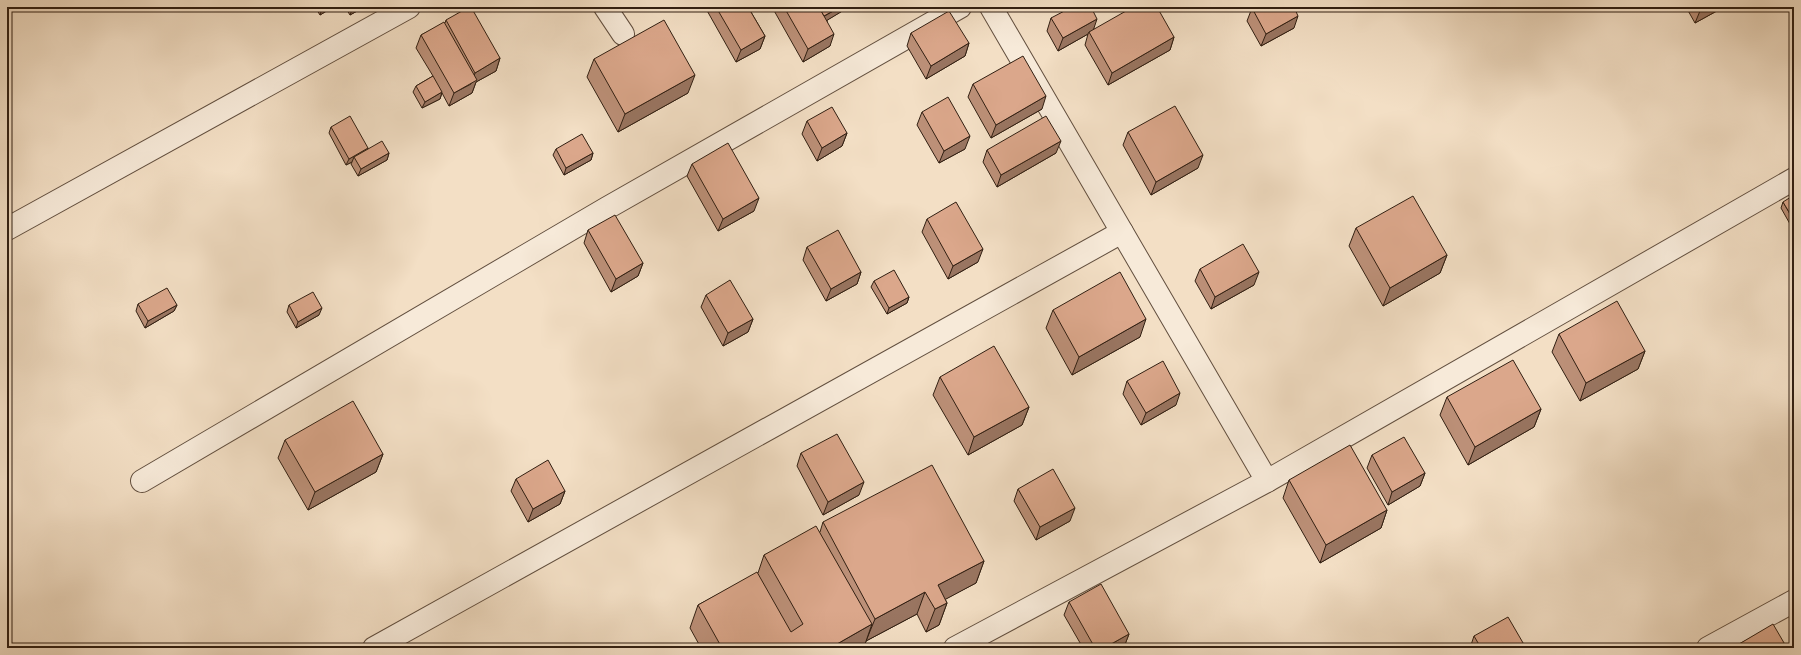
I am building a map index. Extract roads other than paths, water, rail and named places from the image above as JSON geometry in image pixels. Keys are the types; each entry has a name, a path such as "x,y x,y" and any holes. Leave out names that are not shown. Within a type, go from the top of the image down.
{"street":[{"path":"7,229 409,7"},
{"path":"605,7 623,34"},
{"path":"142,481 606,208 960,7"},
{"path":"991,7 1267,481"},
{"path":"968,645 1267,481 1794,179"},
{"path":"374,648 1122,232"},
{"path":"1708,648 1794,601"}]}
